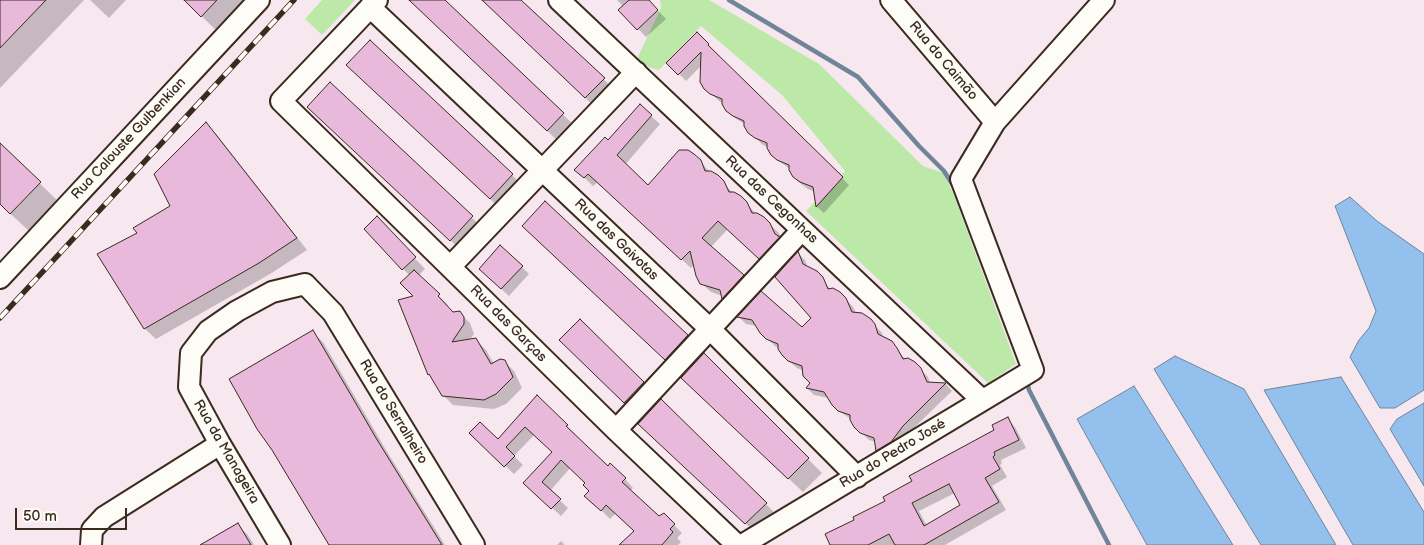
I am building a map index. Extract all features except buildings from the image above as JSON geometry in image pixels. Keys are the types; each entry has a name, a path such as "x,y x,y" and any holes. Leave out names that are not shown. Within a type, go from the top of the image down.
{"street":[{"name":"Rua Calouste Gulbenkian","path":"0,278 259,0"},
{"name":"Rua das Cegonhas","path":"559,0 982,400"},
{"name":"Rua do Caimão","path":"891,0 995,122"},
{"path":"995,122 1104,0"},
{"name":"Rua das Garças","path":"374,4 281,101 616,430 737,545"},
{"name":"Rua das Gaivotas","path":"374,4 542,170 710,329 857,477"},
{"path":"450,267 636,72"},
{"name":"Rua do Pedro José","path":"742,545 1008,384 1028,365 961,179 995,122"},
{"path":"616,430 802,230"},
{"path":"0,253 14,254 26,250"},
{"name":"Rua da Manageira","path":"280,545 188,387 191,353 208,331 237,311 272,292 305,284"},
{"name":"Rua do Serralheiro","path":"305,284 333,314 474,545"},
{"path":"91,545 92,530 104,518 220,444"}],"green space":[{"path":"322,0 355,0 322,35 305,19"},
{"path":"660,0 709,0 819,64 923,166 943,173 953,193 1016,364 988,383 806,211 845,171 782,95 701,26 659,70 635,63 661,8"}],"water":[{"path":"1350,197 1377,221 1424,254 1424,390 1395,408 1380,408 1350,357 1359,340 1369,328 1376,311 1335,206"},
{"path":"1175,356 1244,389 1336,545 1261,545 1154,369"},
{"path":"1341,377 1424,512 1424,545 1353,545 1264,390"},
{"path":"1134,386 1233,545 1147,545 1077,419"},
{"path":"1424,403 1424,486 1390,429 1397,419"}],"waterway":[{"path":"729,0 858,77 919,146 944,171 954,187"},
{"path":"1027,381 1029,390 1109,545"}],"railway":[{"path":"0,318 294,0"}]}
